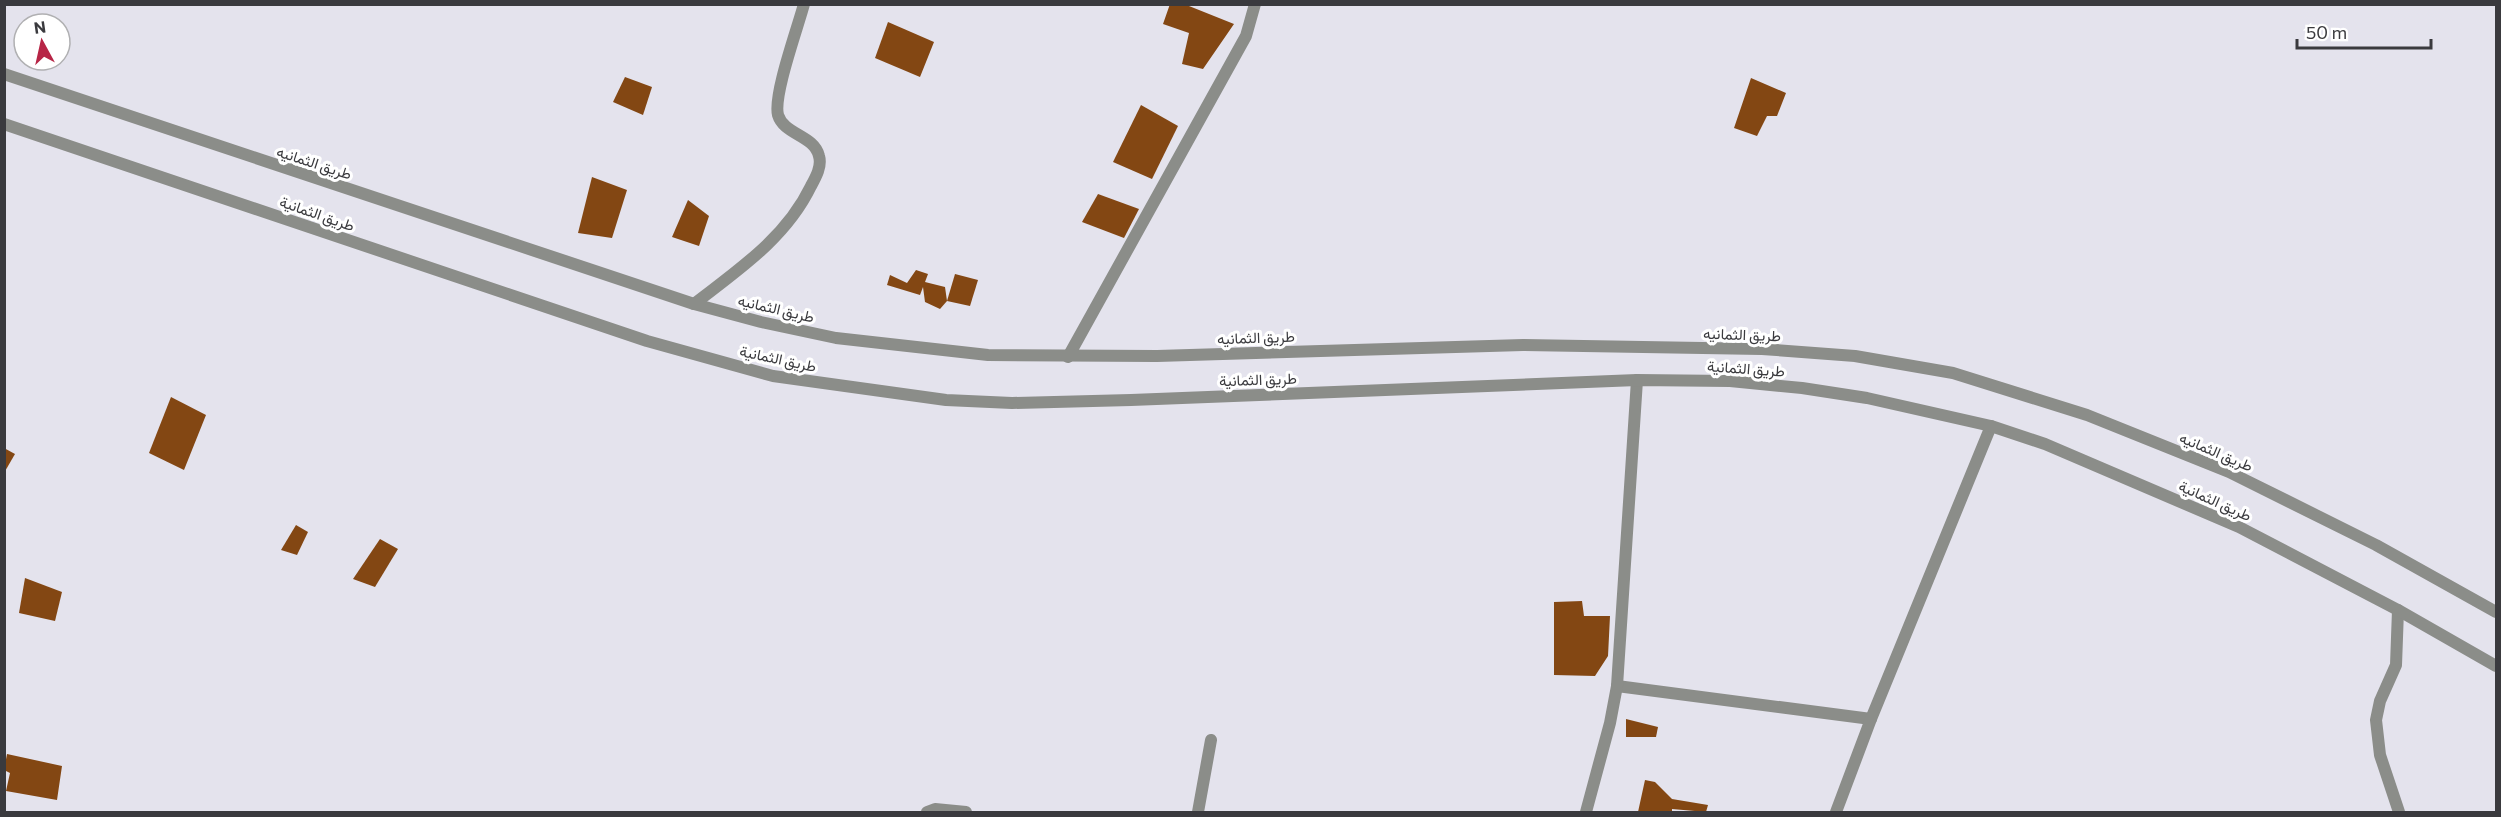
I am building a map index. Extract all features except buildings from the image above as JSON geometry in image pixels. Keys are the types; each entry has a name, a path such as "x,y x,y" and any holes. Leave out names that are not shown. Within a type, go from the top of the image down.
{"street":[{"path":"694,304 780,232 805,198 819,167 819,156 816,149 810,142 783,124 778,114 779,96 804,4"},
{"path":"1068,357 1246,36 1255,4"},
{"name":"طريق الثمانيه","path":"4,74 694,304 761,322 836,338 988,355 1068,357 1523,345 1762,349 1855,356 1953,373 2087,415 2229,472 2376,544 2496,612"},
{"name":"طريق الثمانية","path":"4,124 647,341 773,376 945,400 1012,403 1637,380 1730,381 1802,388 1867,398 1991,426 2045,444 2239,527 2398,610 2496,666"},
{"path":"1586,813 1610,723 1617,686 1637,380"},
{"path":"1836,813 1871,719 1991,426"},
{"path":"2398,610 2396,665 2380,700 2376,720 2380,755 2398,813"},
{"path":"1617,686 1871,719"},
{"path":"1198,813 1211,740"},
{"path":"927,813 935,809 966,813"}]}
